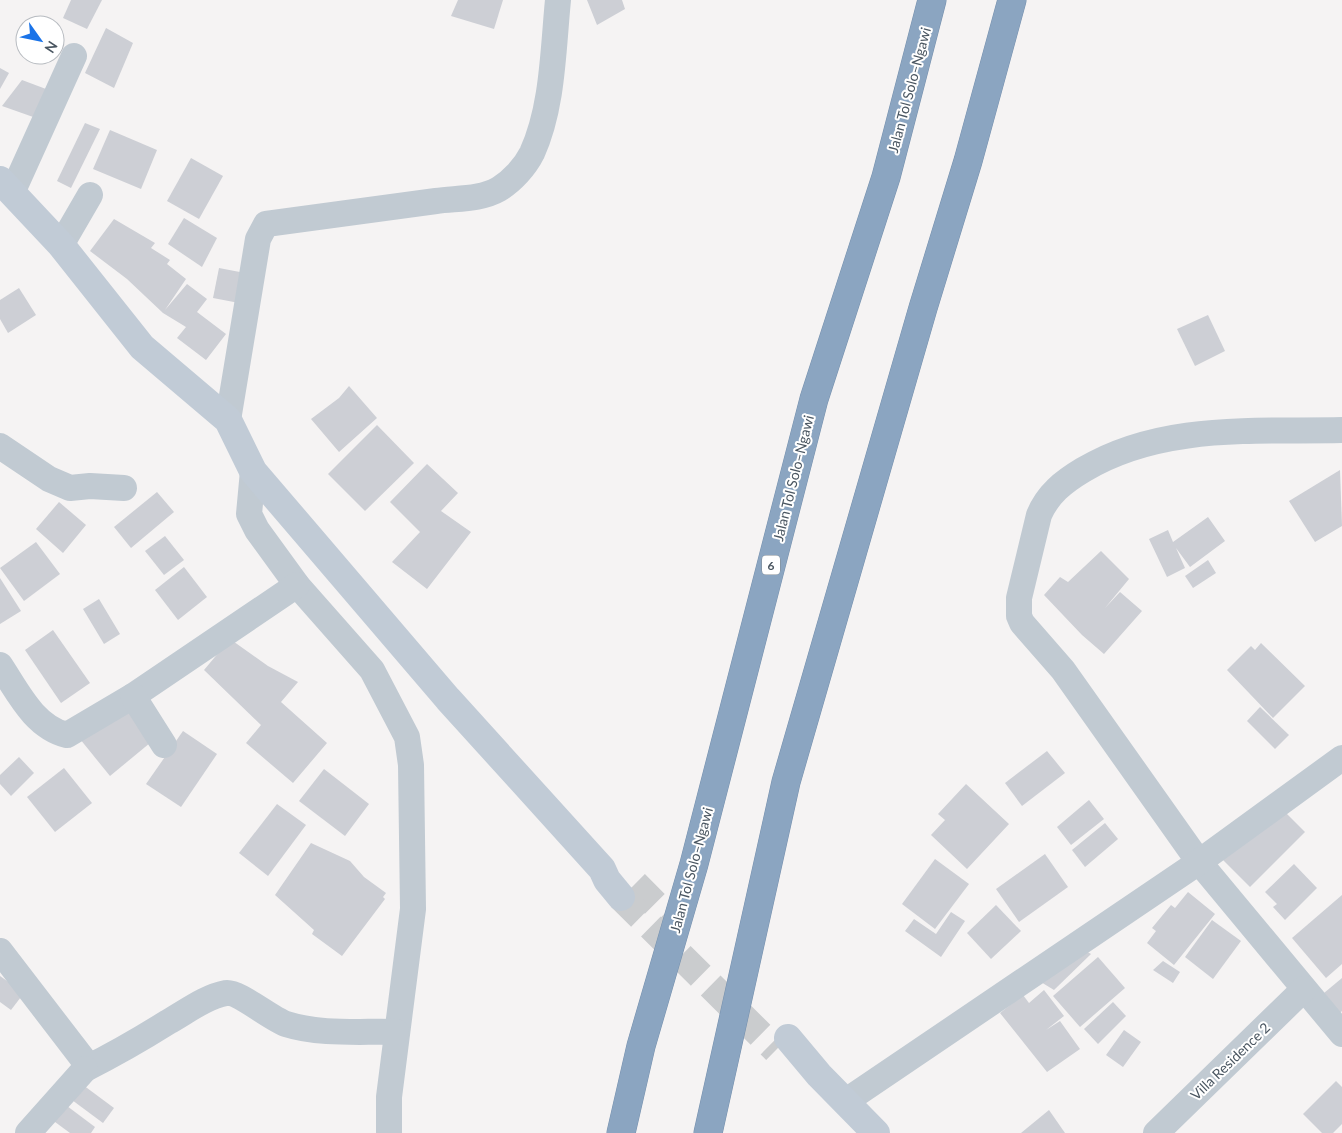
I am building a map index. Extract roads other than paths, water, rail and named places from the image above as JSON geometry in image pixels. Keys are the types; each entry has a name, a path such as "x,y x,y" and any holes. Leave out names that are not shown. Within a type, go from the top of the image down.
{"highway":[{"name":"Jalan Tol Solo–Ngawi","path":"621,1133 642,1046 694,864 814,399 886,177 932,0"},
{"path":"708,1133 786,782 920,317 968,161 1012,0"}],"street":[{"path":"228,420 258,239 266,224 445,199 475,197 498,190 516,176 526,162 540,132 548,91 558,0"},
{"path":"74,56 6,187 61,245 142,347 228,420 254,472 448,699 602,869 622,875 628,891"},
{"path":"61,245 90,195"},
{"path":"1342,430 1194,433 1154,440 1100,459 1062,482 1044,504 1039,515 1019,598 1019,616 1022,623 1063,670 1199,862 1342,1034"},
{"path":"0,446 49,480 70,488 90,486 124,488"},
{"path":"254,472 249,514 257,530 297,585 372,670 407,737 411,765 413,909 389,1097 389,1133"},
{"path":"0,665 25,703 46,727 68,735 133,696 297,585"},
{"path":"133,696 164,745"},
{"path":"846,1101 1199,862 1342,758"},
{"path":"0,951 83,1059 85,1069"},
{"name":"Villa Residence 2","path":"1156,1133 1304,988"},
{"path":"28,1133 85,1069 115,1054 208,998 228,992 239,995 266,1015 296,1026 315,1030 396,1032"},
{"path":"782,1044 819,1075 876,1133"}],"tunnel":[{"path":"635,884 673,922"},
{"path":"621,897 776,1050"}]}
